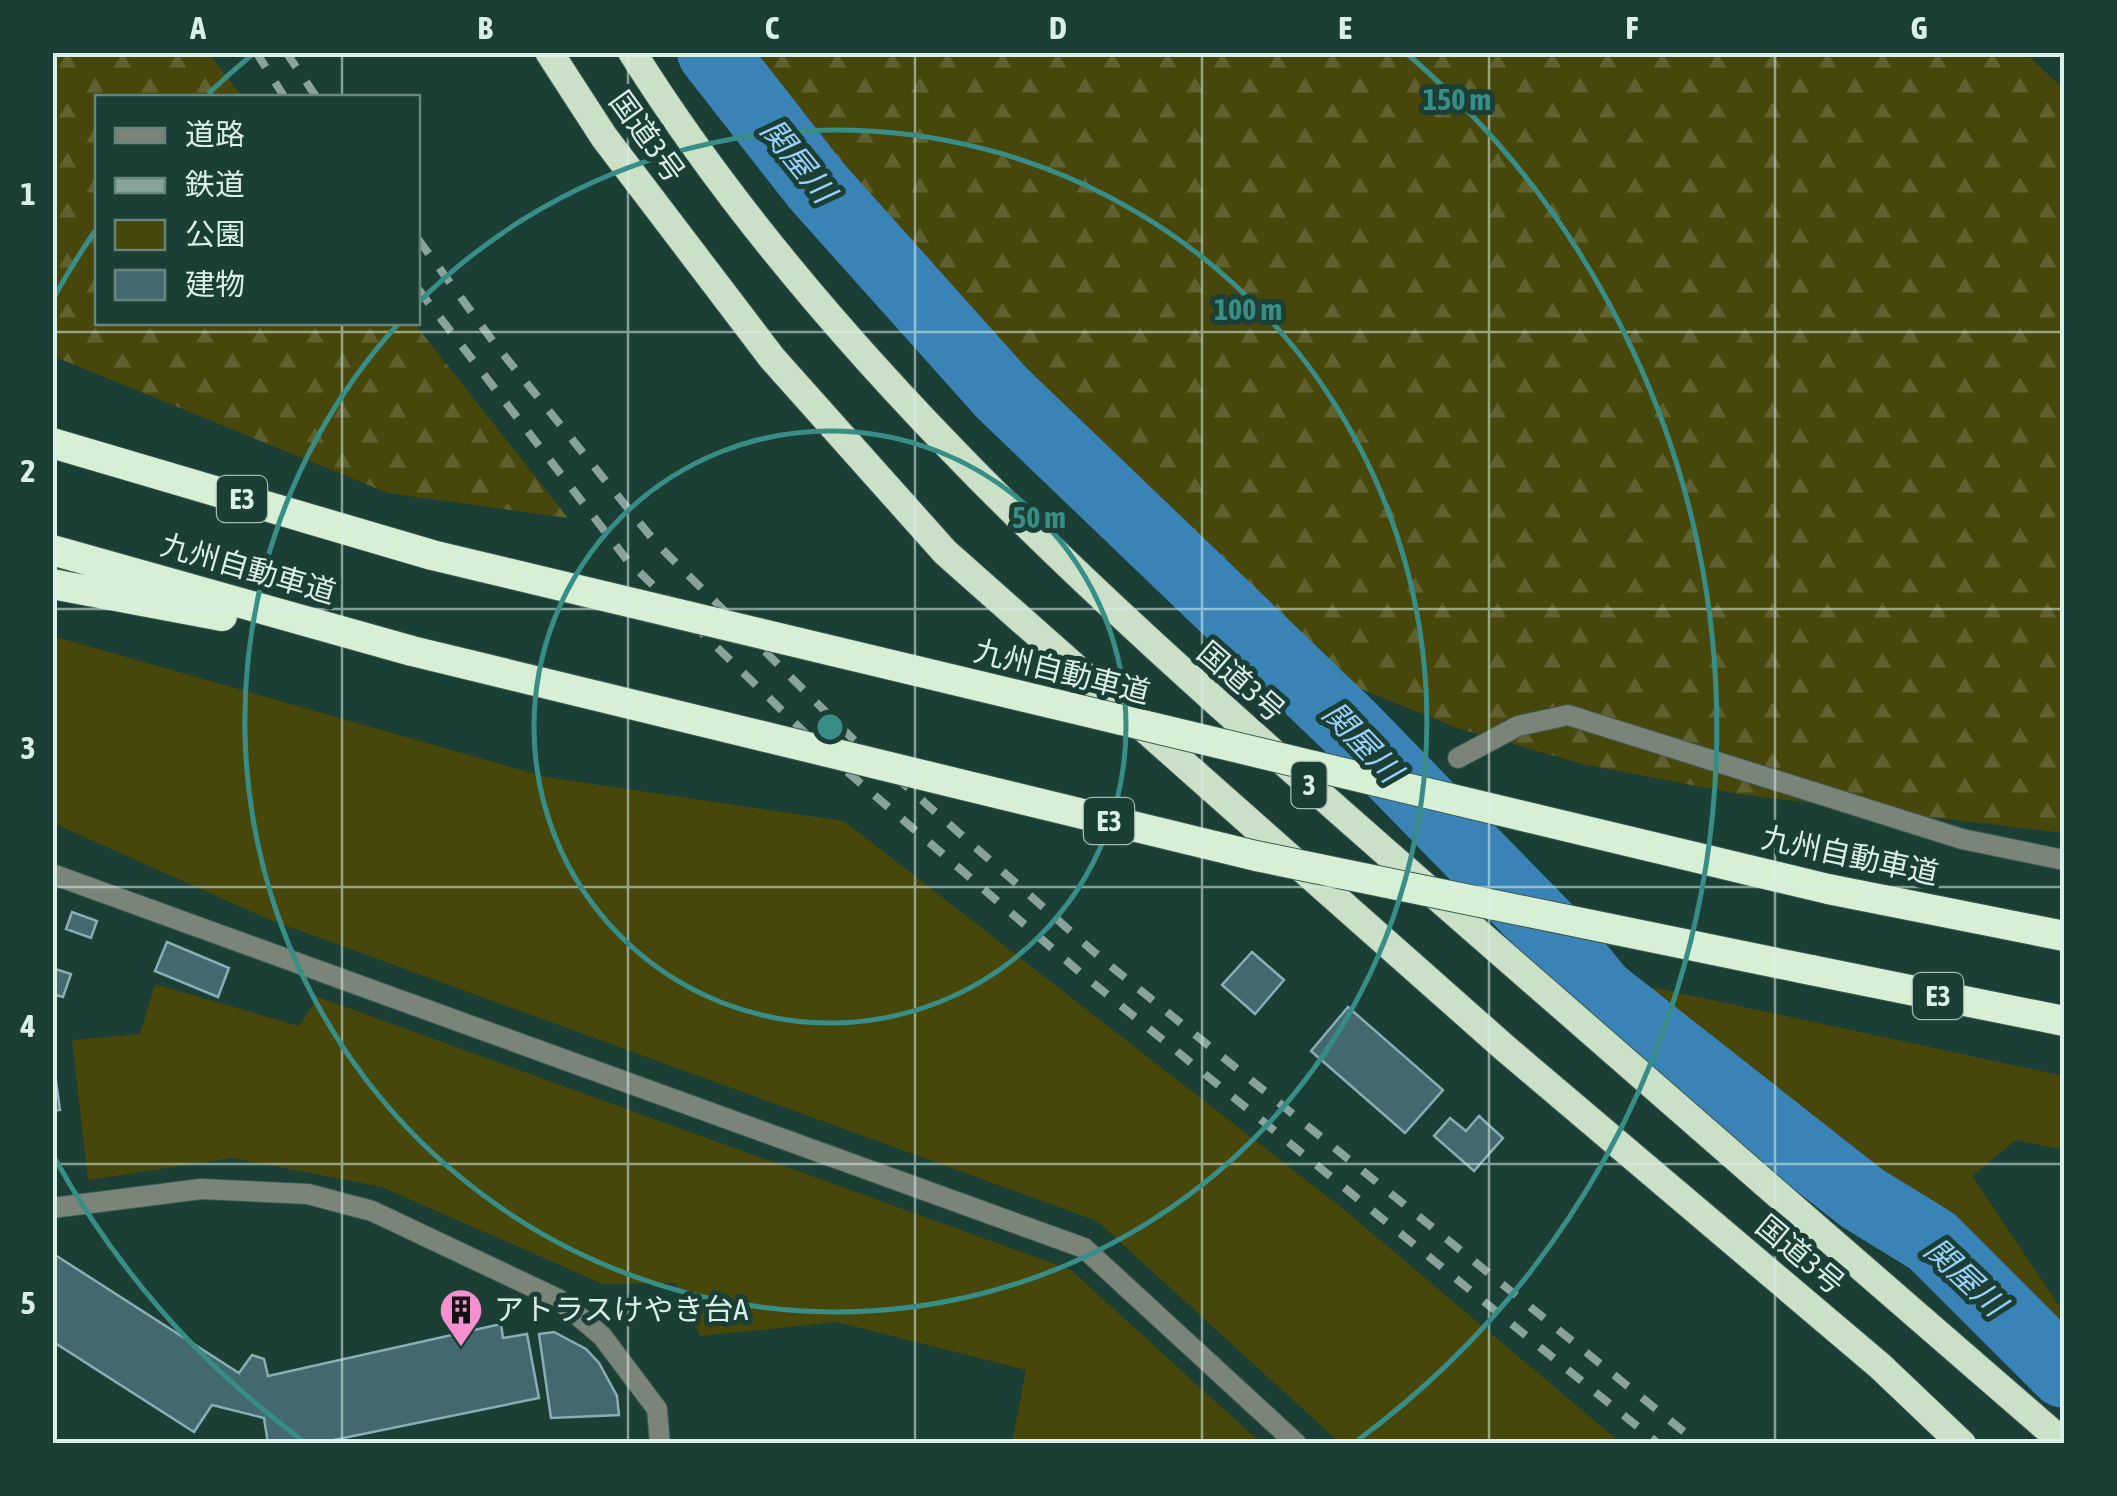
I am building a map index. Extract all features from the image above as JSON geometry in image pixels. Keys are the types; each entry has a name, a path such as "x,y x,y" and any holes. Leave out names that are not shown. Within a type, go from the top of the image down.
{"highway":[{"name":"国道3号","path":"549,52 604,137 772,358 946,552 1506,1049 1880,1366 1962,1444"},
{"name":"国道3号","path":"632,52 681,131 884,379 1154,648 2064,1443"},
{"name":"九州自動車道","path":"52,443 432,555 1828,889 2064,936"},
{"name":"九州自動車道","path":"52,550 412,652 1256,856 2064,1021"},
{"path":"52,584 412,652"}],"street":[{"path":"1458,758 1518,726 1568,716 1962,838 2064,860"},
{"path":"52,874 1084,1248 1297,1444"},
{"path":"52,1208 201,1188 308,1194 372,1211 558,1300 602,1336 657,1409 660,1444"}],"green space":[{"path":"53,52 209,53 240,95 95,95 95,325 416,325 568,518 388,493 53,356"},
{"path":"737,53 2025,53 2064,89 2064,833 1744,795 1582,764 1457,728 1322,673 1193,537 971,344"},
{"path":"53,636 546,777 844,821 1342,1208 1621,1443 1340,1443 1097,1221 268,919 53,823"},
{"path":"155,984 299,1026 318,997 1071,1270 1261,1443 1012,1443 1026,1370 837,1322 700,1336 676,1283 603,1284 382,1187 232,1158 88,1180 72,1040 140,1034"},
{"path":"1652,987 2064,1076 2064,1150 2016,1140 1972,1176 2064,1313 2064,1342 1973,1236 1868,1177 1680,1027"}],"building":[{"path":"72,912 97,921 91,938 66,929"},
{"path":"167,942 229,968 218,997 155,971"},
{"path":"1252,952 1284,980 1255,1014 1222,985"},
{"path":"52,968 71,974 63,997 52,994"},
{"path":"1348,1007 1443,1090 1405,1133 1311,1051"},
{"path":"52,1067 60,1110 52,1111"},
{"path":"1479,1116 1503,1138 1474,1171 1434,1136 1450,1118 1466,1131"},
{"name":"アトラスけやき台A","path":"52,1253 239,1373 252,1355 264,1359 268,1376 501,1324 503,1338 527,1334 539,1398 314,1444 268,1444 264,1418 212,1405 194,1432 52,1341"},
{"path":"554,1332 586,1349 599,1363 617,1396 619,1415 551,1418 539,1334"}],"waterway":[{"name":"関屋川","path":"712,52 816,185 1002,393 1348,725 1555,937 1600,992 1862,1198 1932,1241 2064,1373"}],"railway":[{"path":"256,52 283,95"},
{"path":"286,52 315,95"},
{"path":"420,242 495,344 656,543 856,742 1102,959 1699,1444"},
{"path":"420,292 627,560 829,756 1082,974 1659,1444"}],"place":[{"name":"アトラスけやき台A","path":"461,1348"}]}
